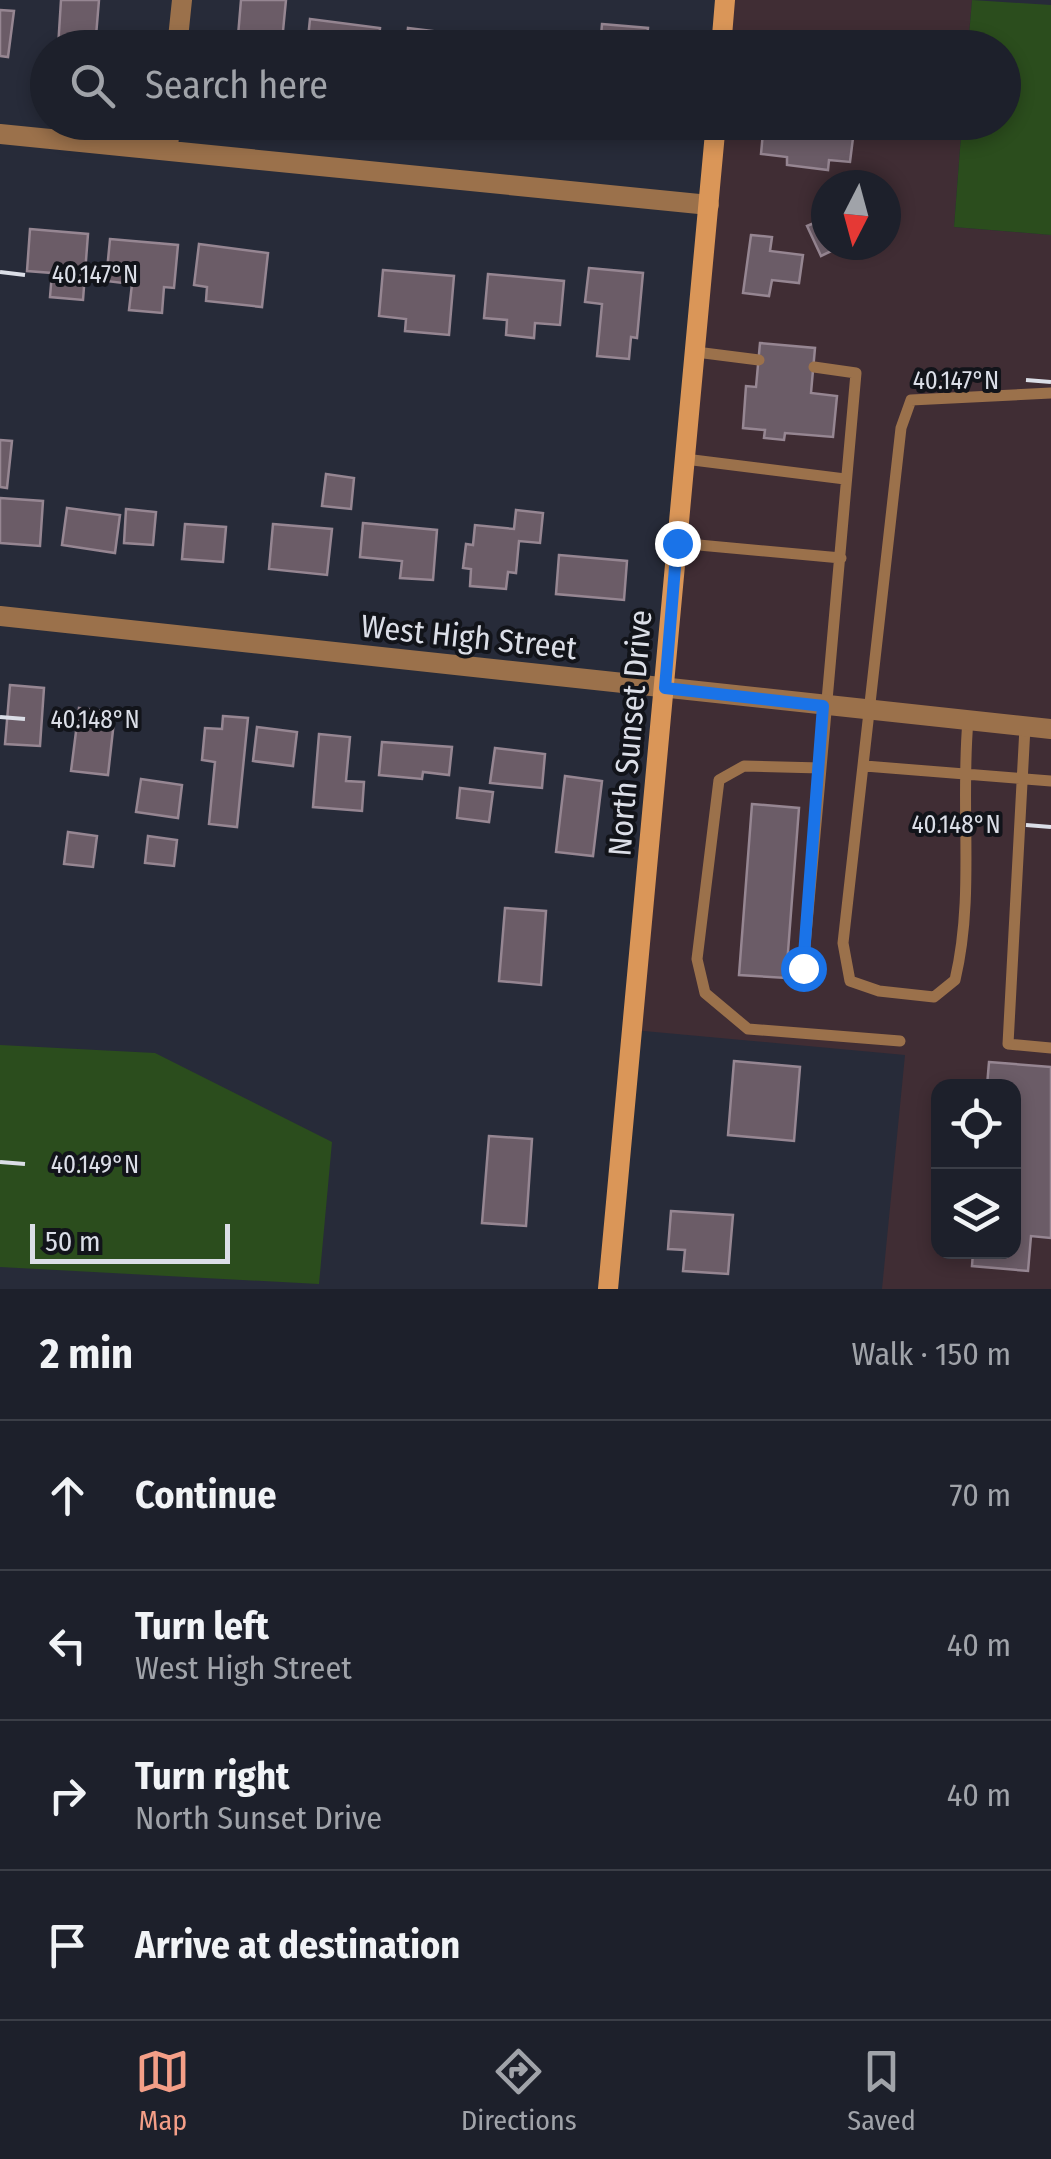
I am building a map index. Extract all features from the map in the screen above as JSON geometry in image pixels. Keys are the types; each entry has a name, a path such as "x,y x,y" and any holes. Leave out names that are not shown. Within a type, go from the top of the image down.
{"main road":[{"path":"722,30 725,0"},
{"name":"North Sunset Drive","path":"608,1289 715,140"}],"street":[{"path":"179,30 182,0"},
{"path":"0,134 30,137"},
{"path":"63,140 710,205"},
{"path":"168,150 169,140"},
{"name":"West High Street","path":"0,616 1051,728"}],"lane":[{"path":"696,352 759,360"},
{"path":"803,968 823,706 856,373 814,367"},
{"path":"968,721 963,774 964,943 954,980 934,996 879,991 850,980 843,944 901,428 911,400 1051,393"},
{"path":"686,459 846,479"},
{"path":"677,543 840,558"},
{"path":"1024,727 1008,1044 1051,1048"},
{"path":"821,768 744,766 718,780 697,959 705,993 748,1030 900,1041"},
{"path":"865,766 1051,781"}],"shaded area":[{"path":"725,0 972,0 969,30 722,30"},
{"path":"714,140 961,140 954,227 1051,235 1051,1289 882,1289 905,1055 633,1030"}],"green space":[{"path":"972,0 1051,5 1051,235 954,227 961,140 1021,140 1021,30 969,30"},
{"path":"0,1045 155,1053 332,1142 319,1284 0,1267"}],"building":[{"path":"61,0 99,0 96,30 59,30"},
{"path":"241,0 286,0 283,30 238,30"},
{"path":"0,10 14,11 8,57 0,56"},
{"path":"310,19 380,28 380,30 309,30"},
{"path":"602,24 648,28 648,30 602,30"},
{"path":"762,140 853,140 850,162 829,160 828,170 787,165 787,157 761,154"},
{"path":"30,229 88,234 83,300 50,297 52,273 27,271"},
{"path":"751,235 772,237 770,251 803,255 799,283 772,280 769,296 743,293"},
{"path":"110,239 178,245 174,288 164,287 162,313 129,310 132,284 106,281"},
{"path":"199,244 268,253 262,307 206,301 207,287 194,285"},
{"path":"589,268 643,273 637,338 631,337 629,359 597,356 602,304 585,302"},
{"path":"383,270 454,276 449,335 405,331 406,319 379,316"},
{"path":"488,274 564,281 560,325 535,323 534,338 506,335 507,320 484,318"},
{"path":"760,343 815,348 811,393 837,396 833,437 785,433 784,440 764,438 765,430 743,428 746,386 756,387"},
{"path":"0,440 12,441 7,488 0,487"},
{"path":"326,474 354,478 351,509 322,506"},
{"path":"0,498 43,501 40,546 0,543"},
{"path":"67,508 120,515 115,553 62,545"},
{"path":"126,509 156,512 153,545 124,543"},
{"path":"516,510 543,513 540,543 519,541 516,573 508,572 506,589 470,586 471,569 463,568 466,544 473,545 475,525 514,529"},
{"path":"363,523 437,530 433,580 400,578 402,561 360,557"},
{"path":"185,524 226,527 223,562 182,559"},
{"path":"273,524 332,529 327,575 269,569"},
{"path":"559,555 627,561 624,600 556,594"},
{"path":"10,685 44,688 40,746 5,744"},
{"path":"79,708 115,712 108,775 71,771"},
{"path":"223,716 248,718 237,827 209,824 215,762 202,760 205,728 222,729"},
{"path":"257,727 297,732 293,766 253,761"},
{"path":"319,734 350,737 346,781 364,782 362,811 313,807"},
{"path":"382,742 452,747 449,775 423,772 422,779 379,775"},
{"path":"495,748 545,754 542,788 490,783"},
{"path":"565,776 602,781 593,856 556,852"},
{"path":"141,779 182,785 178,818 136,812"},
{"path":"460,788 493,792 489,822 457,818"},
{"path":"752,804 799,808 786,978 739,975"},
{"path":"68,832 97,836 93,867 64,864"},
{"path":"148,836 177,840 174,866 145,863"},
{"path":"505,908 546,911 541,985 499,981"},
{"path":"734,1061 800,1067 794,1141 728,1135"},
{"path":"989,1062 1051,1067 1051,1238 1031,1236 1028,1271 972,1266 972,1259 1021,1259 1021,1079 988,1079"},
{"path":"489,1136 532,1139 526,1226 482,1223"},
{"path":"671,1211 733,1215 728,1274 683,1271 685,1250 668,1249"}],"route":[{"path":"677,543 665,688 823,706 803,968"}]}
